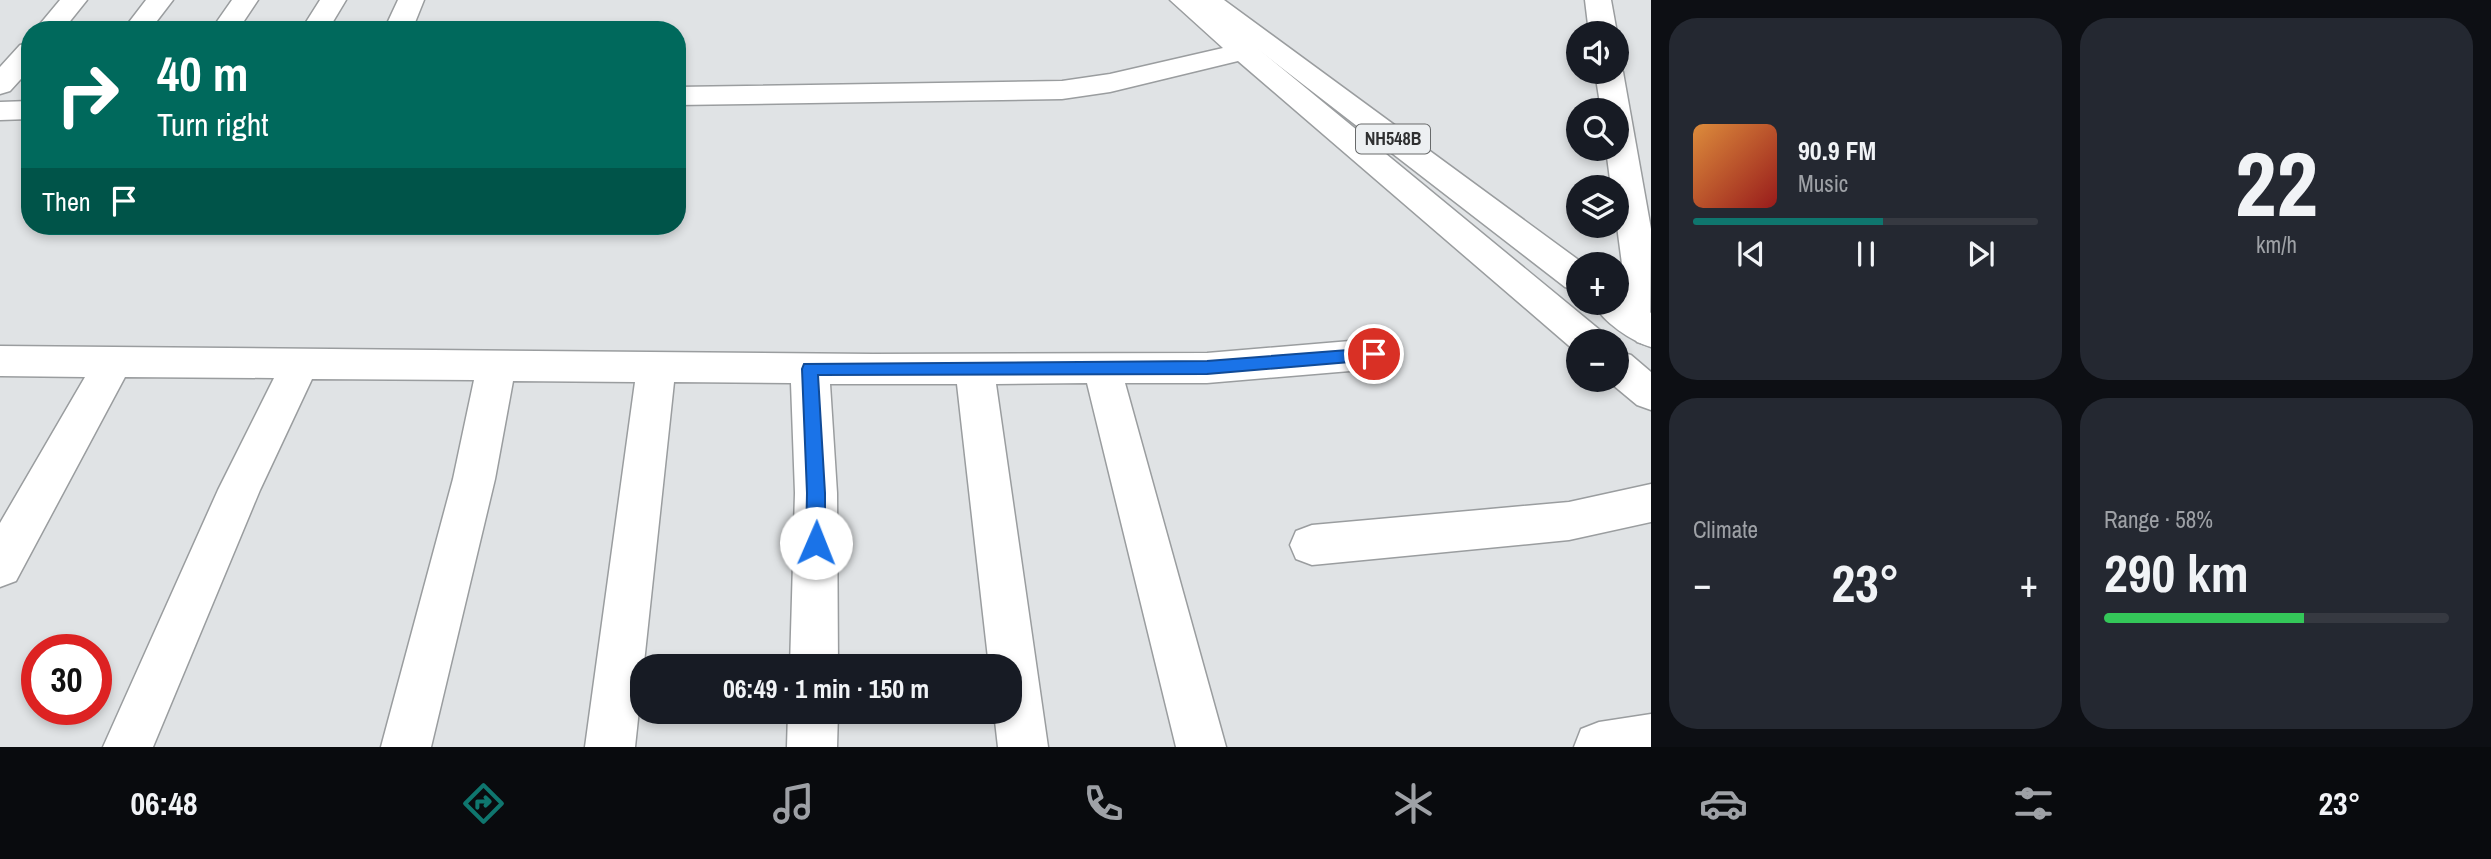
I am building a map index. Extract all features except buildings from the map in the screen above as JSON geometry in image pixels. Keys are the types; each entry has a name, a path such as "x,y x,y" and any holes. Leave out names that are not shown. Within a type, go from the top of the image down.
{"main road":[{"path":"56,21 74,0"},
{"path":"143,21 160,0"},
{"path":"230,21 245,0"},
{"path":"320,21 333,0"},
{"path":"402,21 411,0"},
{"path":"1183,0 1574,329"},
{"name":"NH548B","path":"1207,0 1566,269"},
{"path":"1598,0 1601,21"},
{"path":"686,96 1062,90 1110,83 1244,51"},
{"path":"0,85 21,61"},
{"path":"0,111 21,110"},
{"path":"1627,161 1642,225 1650,332"},
{"path":"1627,315 1650,332"},
{"path":"0,362 810,369 1207,368 1374,354"},
{"path":"0,566 114,362"},
{"path":"128,747 239,490 300,364"},
{"path":"406,747 474,480 496,366"},
{"path":"610,747 656,367"},
{"path":"1102,368 1201,747"},
{"path":"810,369 816,493 814,654"},
{"path":"975,369 1023,747"},
{"path":"1629,376 1651,394"},
{"path":"1312,545 1569,521 1651,503"},
{"path":"813,724 813,747"},
{"path":"1598,747 1651,739"}],"route":[{"path":"816,543 810,369 1207,368 1374,354"}]}
